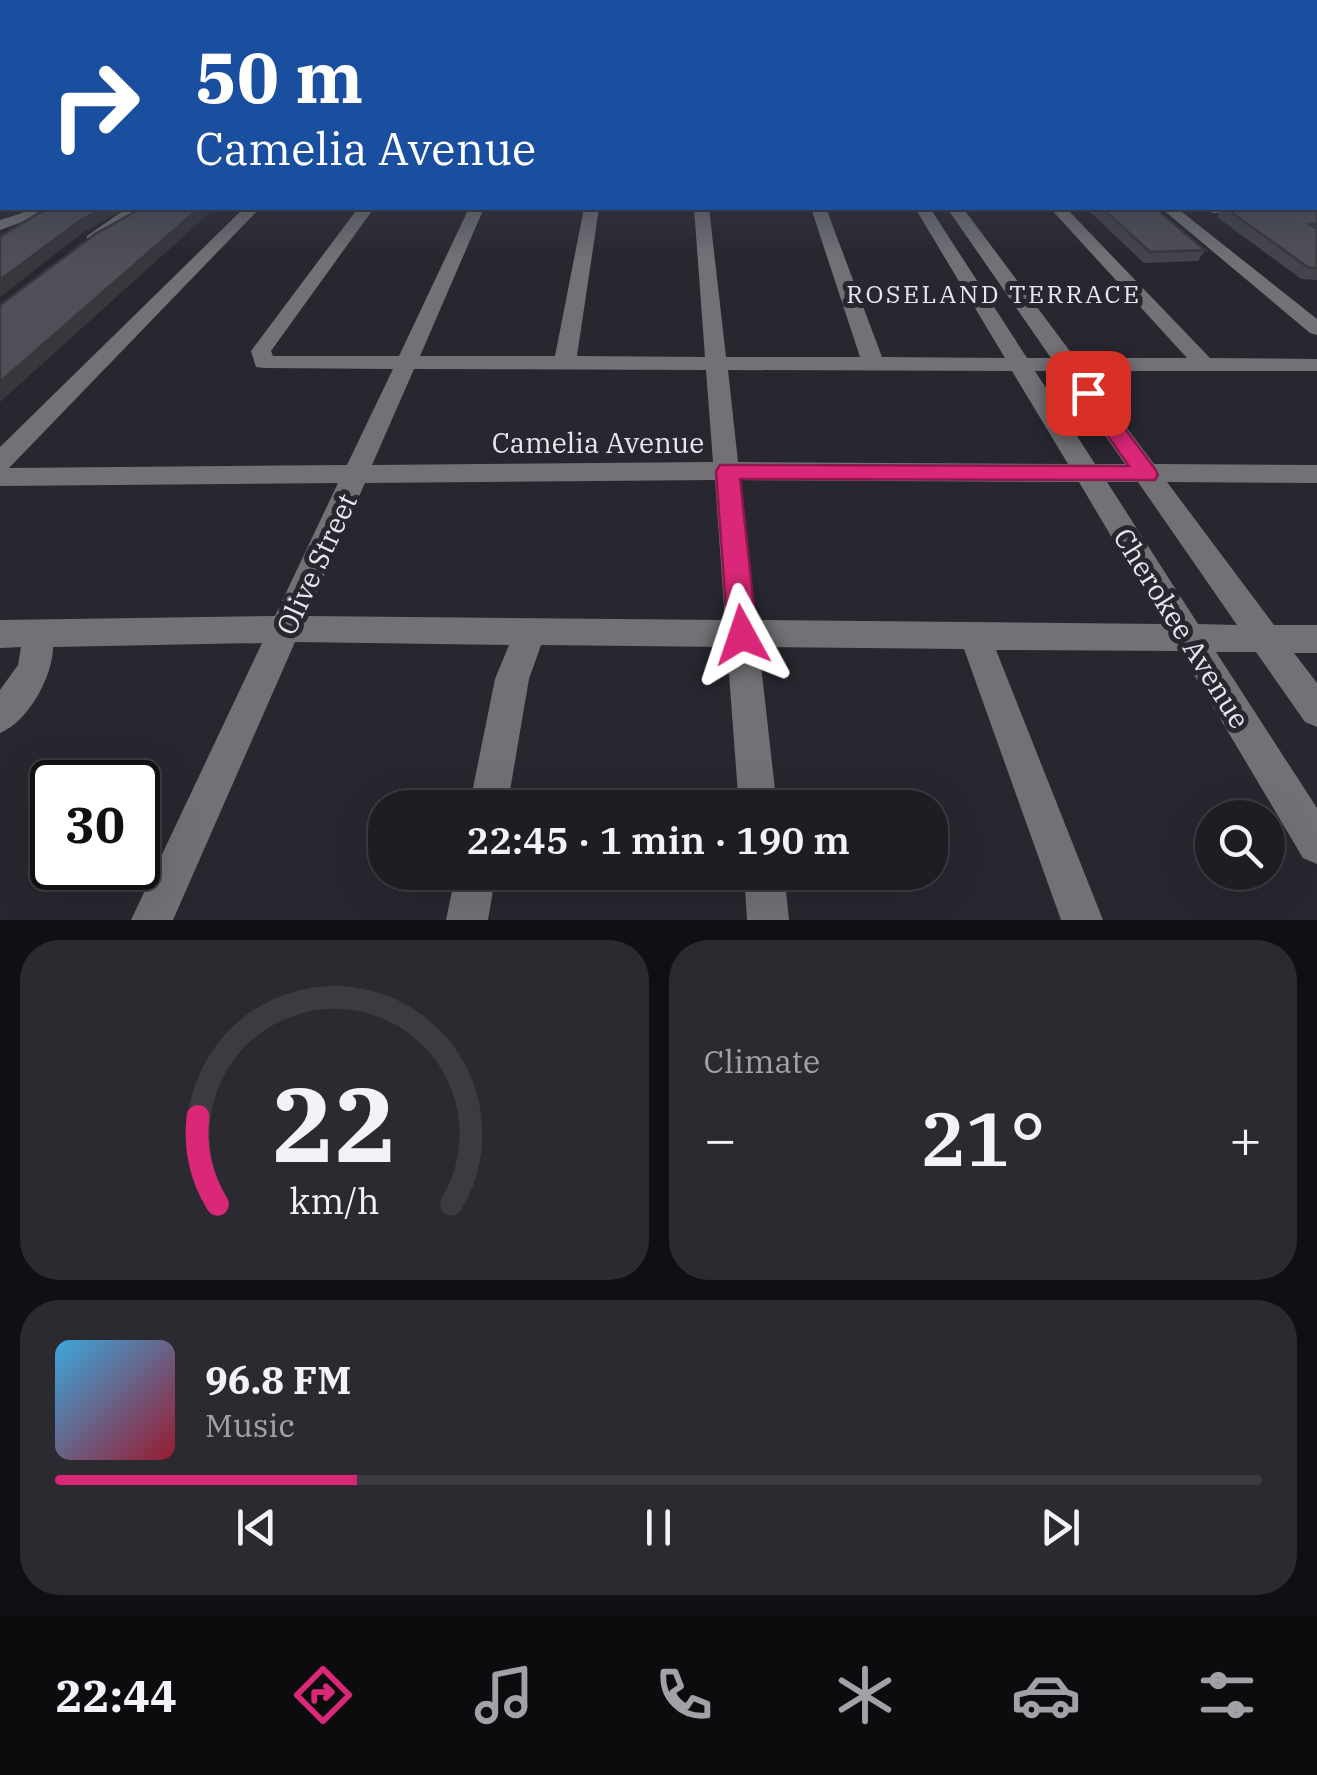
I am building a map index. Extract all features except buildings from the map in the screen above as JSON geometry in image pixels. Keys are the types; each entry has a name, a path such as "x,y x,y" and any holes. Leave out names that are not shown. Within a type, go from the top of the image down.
{"street":[{"path":"0,226 46,210"},
{"path":"83,247 138,210"},
{"path":"0,462 250,210"},
{"path":"365,210 260,351 264,362 1317,364"},
{"name":"Olive Street","path":"152,920 476,210"},
{"path":"565,362 592,210"},
{"path":"702,210 756,790"},
{"path":"820,210 872,363"},
{"name":"Cherokee Avenue","path":"924,210 1317,844"},
{"name":"Cherokee Avenue","path":"955,210 1317,711"},
{"path":"1060,210 1204,364"},
{"path":"1170,210 1317,329"},
{"path":"1287,210 1317,230"},
{"name":"Camelia Avenue","path":"0,477 728,471 1317,474"},
{"path":"0,634 286,630 1317,639"},
{"path":"491,790 512,680 530,633"},
{"path":"0,717 40,653 34,634"},
{"path":"976,638 1082,920"},
{"path":"467,920 473,890"},
{"path":"766,890 768,920"}],"district":[{"name":"ROSELAND TERRACE","path":"994,293"}],"route":[{"path":"742,635 728,471 1147,475 1088,393"}]}
